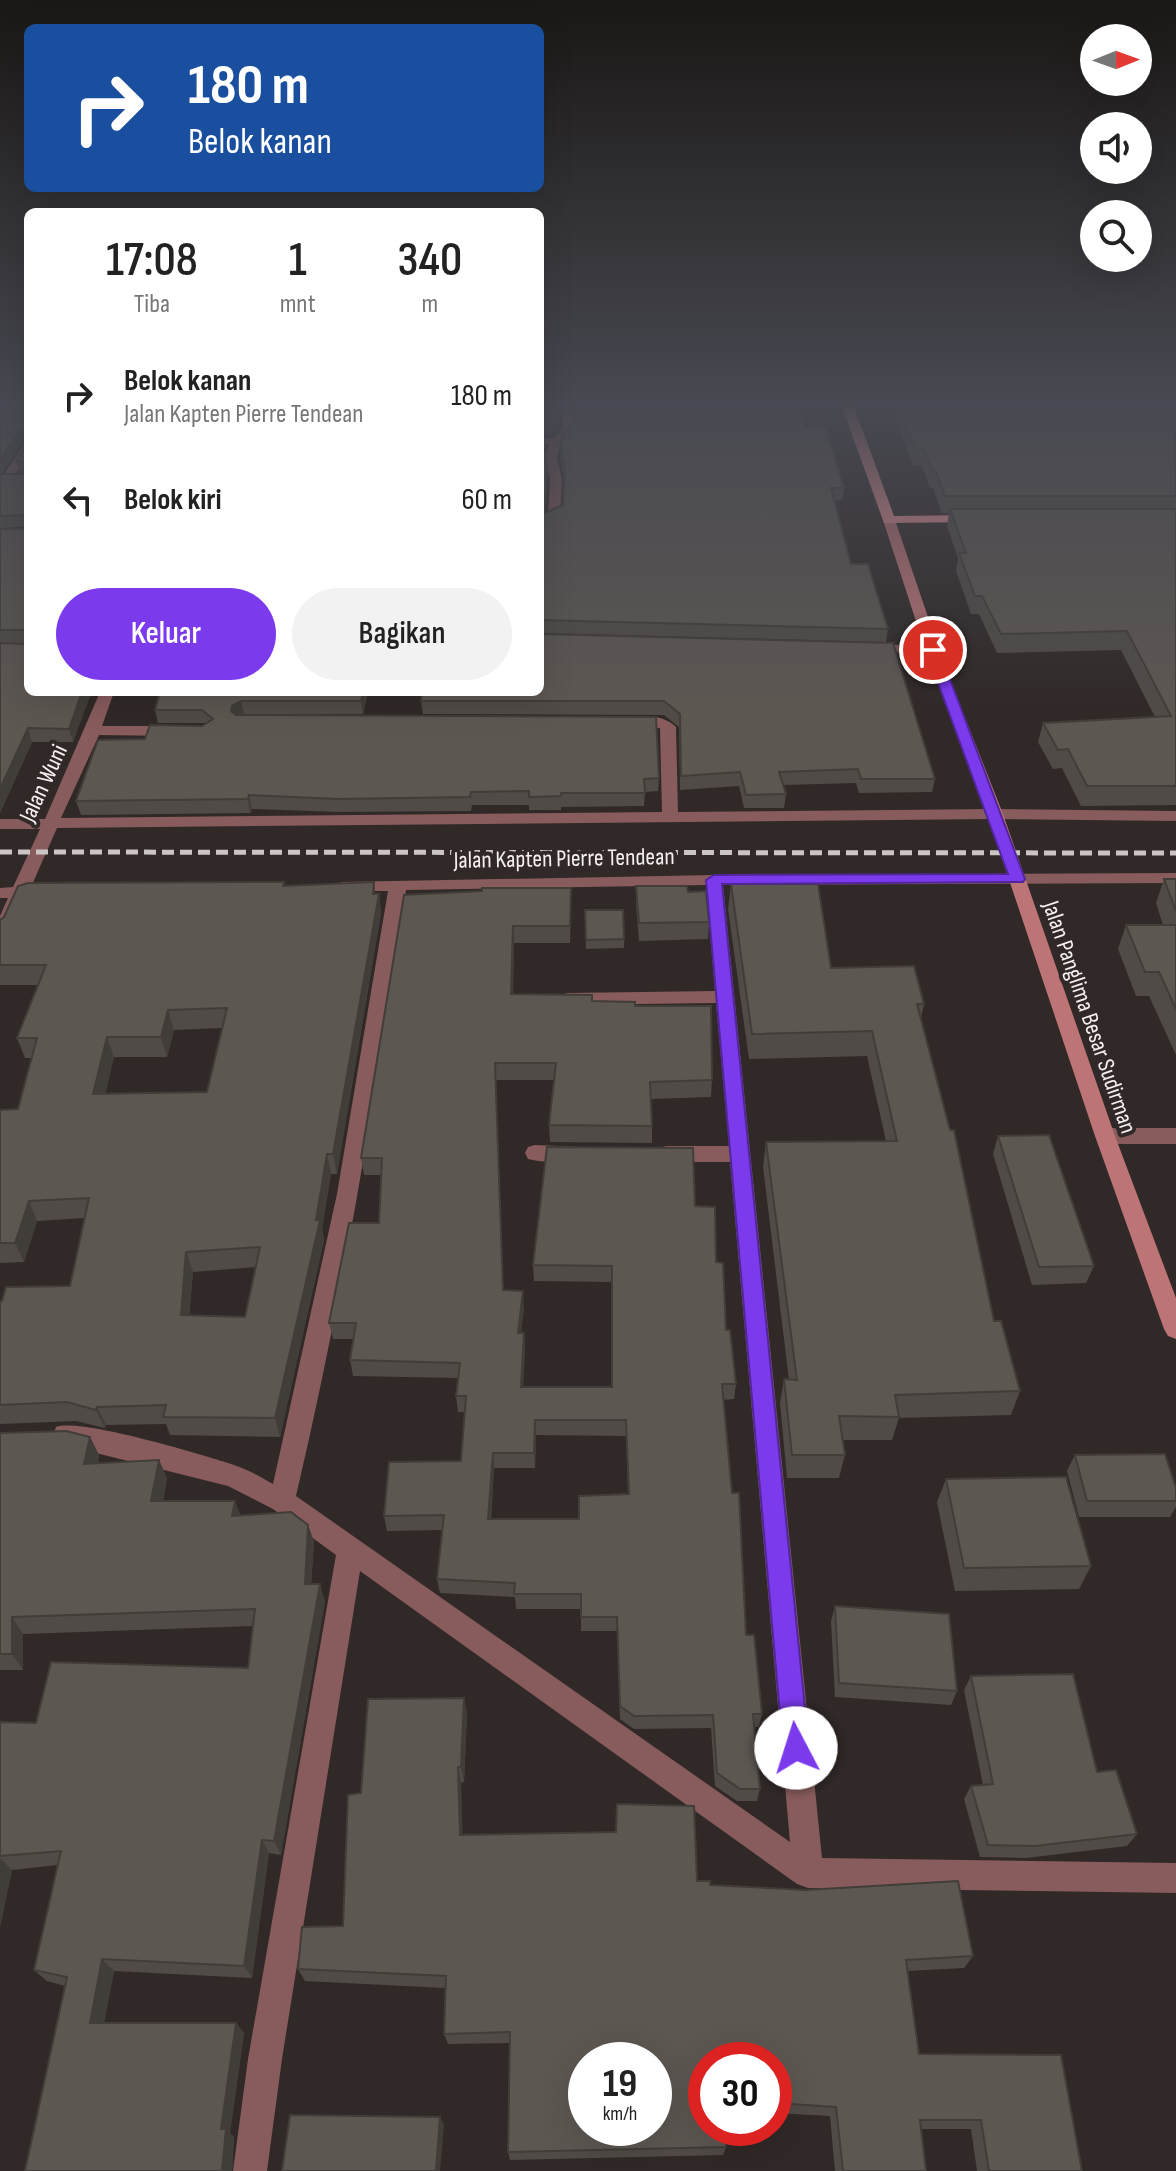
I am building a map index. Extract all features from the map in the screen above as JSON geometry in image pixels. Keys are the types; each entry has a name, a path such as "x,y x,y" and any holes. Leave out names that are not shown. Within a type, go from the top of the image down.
{"highway":[{"name":"Jalan Panglima Besar Sudirman","path":"884,505 889,520"},
{"path":"889,520 985,519"}],"main road":[{"name":"Jalan Panglima Besar Sudirman","path":"889,520 1176,1329"}],"street":[{"path":"544,520 554,517 555,505"},
{"path":"859,648 933,650"},
{"name":"Jalan Wuni","path":"0,936 9,893 50,823 106,696"},
{"path":"608,722 667,724 670,819"},
{"path":"93,730 189,731"},
{"path":"0,824 995,814 1176,816"},
{"name":"Jalan Kapten Pierre Tendean","path":"335,886 1176,878"},
{"path":"714,880 808,1873"},
{"path":"282,1501 325,1307 368,1084 398,885"},
{"path":"9,893 65,892"},
{"path":"541,1000 723,997"},
{"path":"1105,1136 1176,1136"},
{"path":"535,1153 598,1153"},
{"path":"644,1153 738,1154"},
{"path":"37,1436 76,1435 233,1476 282,1501 808,1873 1176,1878"},
{"path":"250,2171 265,2059 350,1551"}],"building":[{"path":"0,505 24,505 24,515 0,516"},
{"path":"562,505 836,505 851,564 868,564 888,629 544,620 544,513"},
{"path":"950,509 1176,509 1176,786 1087,786 1068,749 1058,750 1043,723 1171,716 1127,631 1001,634 982,596 975,596 959,553 966,553"},
{"path":"0,529 24,529 24,630 0,630"},
{"path":"544,634 893,643 935,779 861,779 858,769 779,772 786,794 746,795 740,772 681,776 680,714 664,701 421,701 422,696 544,696"},
{"path":"0,643 24,644 24,696 81,696 69,729 28,728 0,789"},
{"path":"159,696 362,696 361,701 241,701 232,706 231,711 236,715 656,717 659,778 644,779 645,793 561,793 561,796 529,797 529,791 471,792 470,797 337,799 249,795 248,799 76,801 98,740 145,739 150,725 202,726 213,719 202,710 155,710"},
{"path":"1164,879 1176,879 1176,911"},
{"path":"284,882 283,886 374,882 373,894 379,894 333,1154 327,1154 316,1220 320,1220 275,1418 163,1417 166,1405 97,1407 96,1410 67,1402 0,1405 0,1301 6,1287 70,1286 89,1198 29,1201 15,1243 0,1243 0,1110 18,1109 37,1038 17,1038 46,965 0,965 0,920 18,886 28,883","holes":["227,1008 207,1092 93,1094 107,1037 161,1037 168,1010","260,1247 245,1317 181,1315 186,1252"]},
{"path":"731,884 818,884 831,968 914,966 924,1004 917,1004 950,1130 954,1130 994,1321 1001,1321 1020,1391 895,1395 899,1417 839,1416 845,1455 792,1455 784,1379 797,1380 766,1142 897,1141 872,1031 752,1034"},
{"path":"636,886 687,886 688,892 706,891 709,922 639,923"},
{"path":"482,888 571,888 570,926 513,926 511,994 592,995 592,1001 635,1002 635,1006 711,1006 712,1080 650,1082 652,1126 549,1125 556,1063 495,1063 503,1290 523,1291 518,1333 524,1333 521,1387 612,1387 612,1266 533,1265 547,1147 693,1148 695,1206 715,1207 716,1262 723,1263 726,1330 730,1330 736,1384 722,1384 732,1493 739,1493 746,1635 754,1635 762,1714 753,1714 760,1789 740,1789 717,1773 713,1715 634,1716 620,1706 617,1617 581,1617 581,1594 514,1594 515,1583 437,1579 444,1515 384,1516 389,1462 461,1461 466,1396 456,1396 460,1363 350,1360 356,1323 329,1323 349,1223 379,1223 382,1158 361,1158 404,895 482,891","holes":["535,1420 626,1420 629,1494 579,1496 579,1519 488,1519 493,1453 534,1453"]},
{"path":"585,910 623,910 624,939 586,940"},
{"path":"1126,925 1176,925 1176,1009 1159,972 1145,972"},
{"path":"1049,1135 1094,1266 1039,1267 998,1136"},
{"path":"66,1431 90,1437 84,1464 159,1460 151,1501 235,1501 232,1516 291,1512 308,1525 305,1584 320,1584 274,1841 262,1840 244,1966 102,1959 90,2023 236,2023 221,2129 226,2129 222,2171 25,2171 67,1977 34,1970 61,1851 0,1856 0,1722 36,1723 51,1662 248,1668 255,1609 12,1617 12,1654 0,1654 0,1433"},
{"path":"1165,1454 1176,1488 1176,1501 1087,1501 1075,1455"},
{"path":"1066,1477 1091,1566 964,1568 946,1479"},
{"path":"835,1606 949,1614 957,1691 839,1683"},
{"path":"1073,1674 1097,1772 1116,1770 1137,1834 1035,1846 988,1845 971,1786 993,1784 971,1676"},
{"path":"464,1698 461,1767 458,1767 460,1835 616,1832 617,1804 694,1806 697,1881 710,1881 710,1885 806,1890 958,1881 973,1956 906,1960 919,2054 1061,2055 1082,2171 989,2171 981,2120 920,2120 926,2171 843,2171 836,2107 792,2104 792,2042 688,2042 688,2146 726,2147 508,2152 510,2032 444,2034 446,1976 298,1969 302,1927 343,1926 348,1795 361,1793 368,1699"},
{"path":"290,2115 440,2117 436,2171 282,2171"}],"railway":[{"path":"0,852 1176,853"}],"route":[{"path":"796,1748 714,880 1017,879 933,650"}]}
